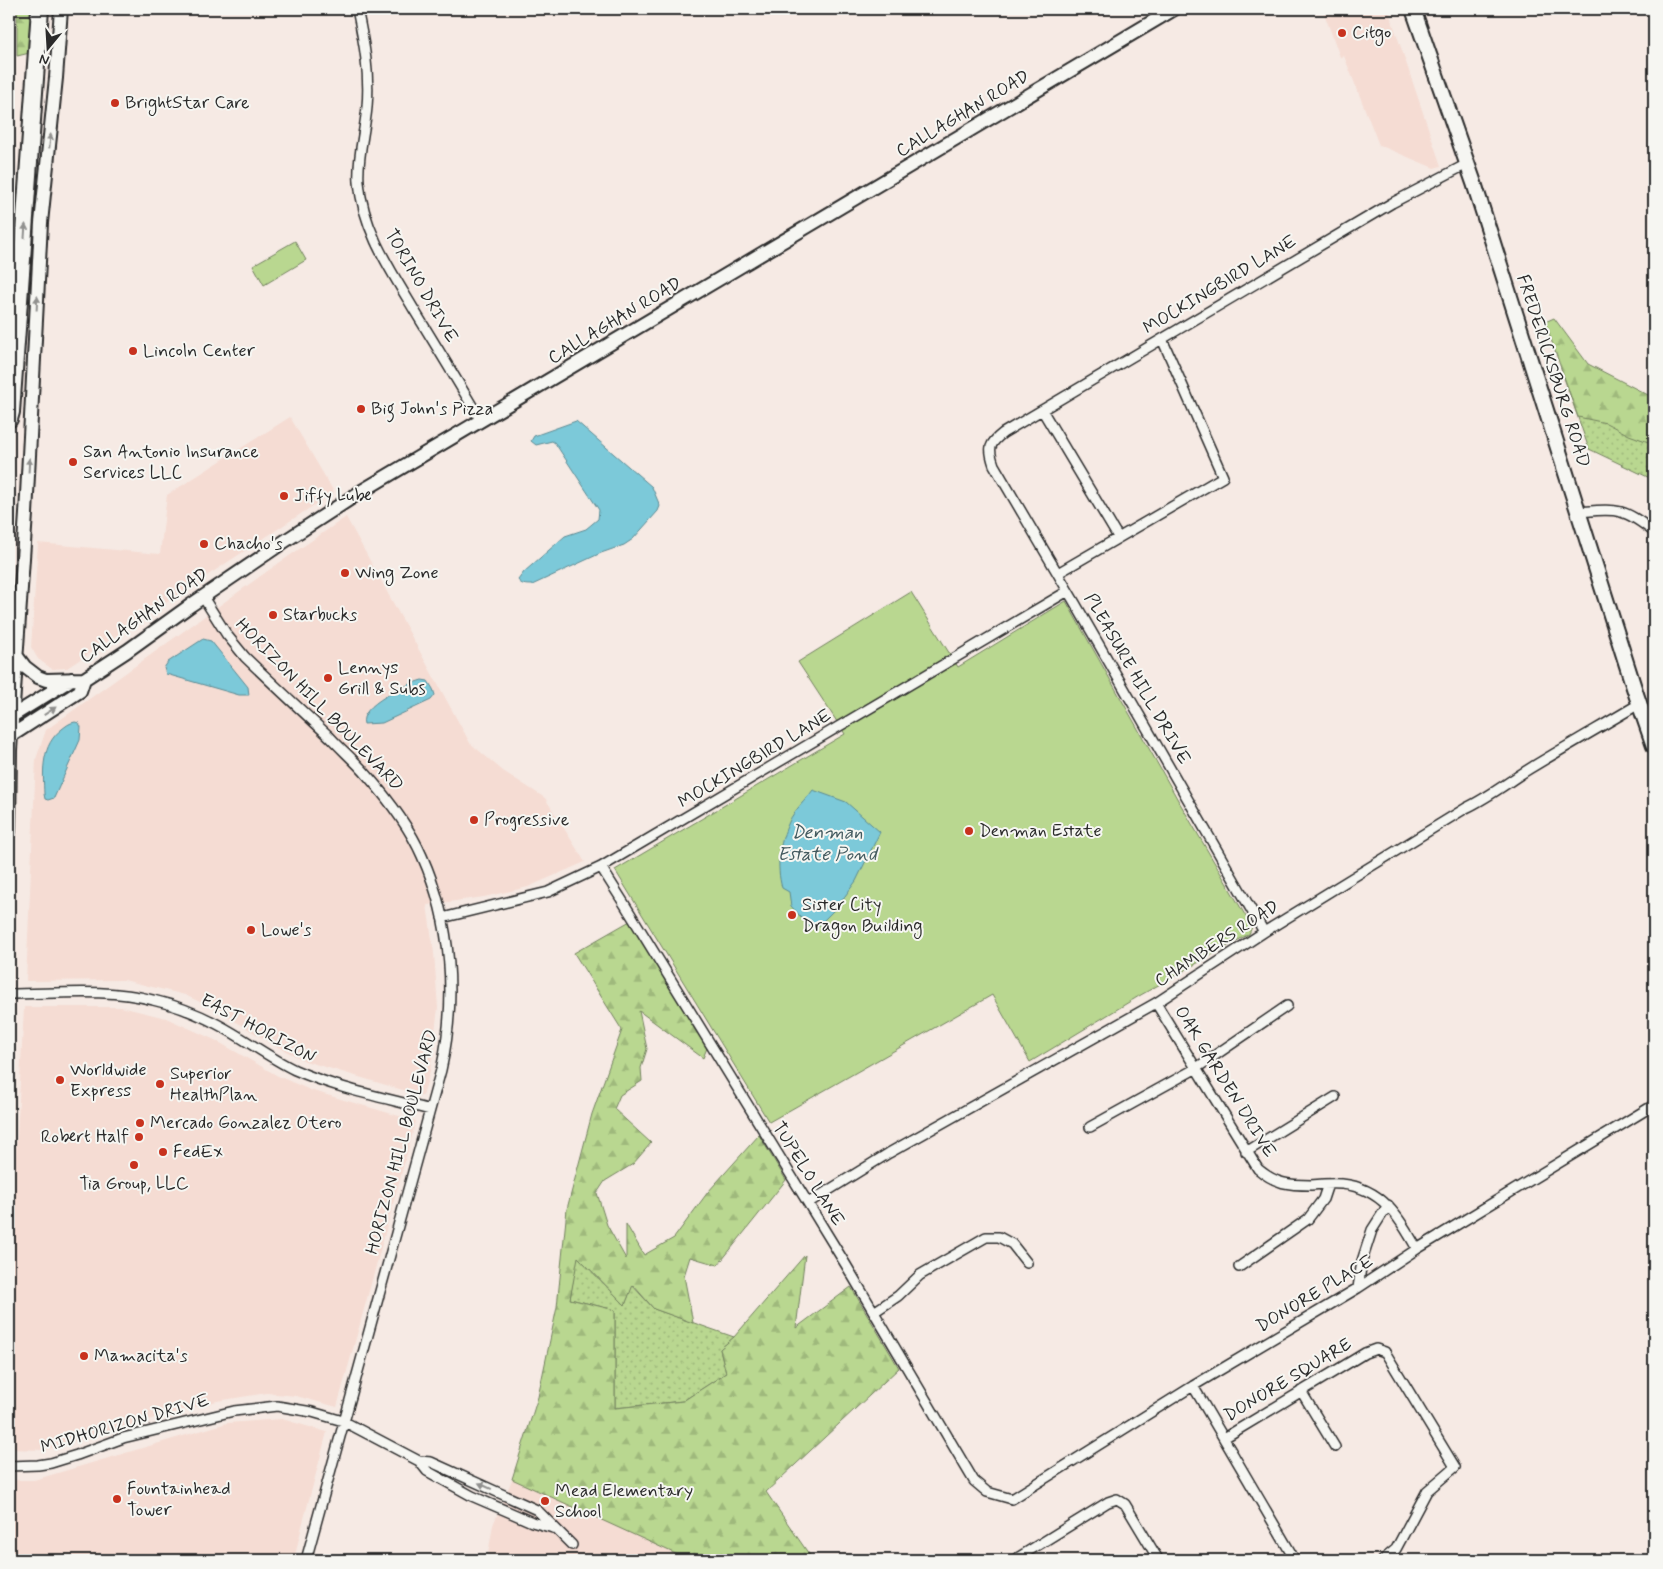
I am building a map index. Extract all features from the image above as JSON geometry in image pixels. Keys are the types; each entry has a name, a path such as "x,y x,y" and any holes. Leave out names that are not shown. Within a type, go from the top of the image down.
{"highway":[{"path":"9,419 25,230 40,9"}],"main road":[{"path":"9,832 10,717 26,514 41,223 61,9"},
{"name":"CALLAGHAN ROAD","path":"10,717 120,656 203,597 362,491 1174,9"},
{"name":"FREDERICKSBURG ROAD","path":"1413,9 1467,164 1654,746"},
{"path":"14,666 25,667 38,677 46,680 78,679"},
{"name":"CALLAGHAN ROAD","path":"10,736 80,691 78,679"}],"street":[{"name":"TORINO DRIVE","path":"358,9 369,72 367,107 359,170 366,216 372,234 388,266 481,421"},
{"name":"MOCKINGBIRD LANE","path":"994,441 1003,433 1392,203 1467,164"},
{"path":"1058,572 1223,477 1162,338"},
{"path":"1042,410 1118,537"},
{"name":"PLEASURE HILL DRIVE","path":"994,441 990,449 994,465 1058,572 1264,932"},
{"path":"1578,512 1617,510 1642,522 1654,532"},
{"name":"MOCKINGBIRD LANE","path":"442,918 541,894 572,882 601,867 1068,591"},
{"name":"HORIZON HILL BOULEVARD","path":"203,597 227,635 245,656 366,773 407,827 422,855 438,900 449,963 449,1023 446,1049 306,1560"},
{"name":"CHAMBERS ROAD","path":"808,1204 889,1153 1156,1003 1264,932 1639,704"},
{"name":"TUPELO LANE","path":"601,867 874,1312 974,1482 991,1493"},
{"name":"EAST HORIZON","path":"9,994 116,994 150,999 177,1006 217,1024 277,1061 296,1070 327,1082 430,1110"},
{"name":"OAK GARDEN DRIVE","path":"1156,1003 1258,1169 1272,1180 1295,1185 1342,1184 1365,1191 1388,1205 1399,1218 1417,1249"},
{"path":"1090,1127 1196,1069 1287,1006"},
{"path":"1246,1152 1335,1097"},
{"name":"DONORE PLACE","path":"991,1493 1014,1499 1193,1386 1358,1288 1417,1249 1654,1105"},
{"path":"1239,1267 1308,1219 1323,1199 1328,1184"},
{"path":"1358,1288 1362,1261 1372,1230 1388,1205"},
{"path":"874,1312 898,1296 920,1274 968,1246 986,1238 999,1237 1012,1244 1027,1263"},
{"name":"DONORE SQUARE","path":"1224,1438 1370,1350 1385,1352 1454,1467 1427,1491 1396,1549 1383,1560"},
{"name":"DONORE SQUARE","path":"1193,1386 1295,1560"},
{"path":"1301,1391 1334,1447"},
{"name":"MIDHORIZON DRIVE","path":"9,1466 51,1463 123,1438 234,1411 277,1406 312,1412 343,1421 419,1461 431,1462 537,1510 572,1545"},
{"name":"MIDHORIZON DRIVE","path":"419,1461 427,1471 472,1496 532,1522 556,1529"},
{"path":"504,1510 509,1498"},
{"path":"1014,1560 1108,1502 1117,1499 1125,1504 1158,1559"}],"shaded area":[{"path":"1328,9 1388,9 1441,166 1434,168 1379,145 1344,56 1340,57 1324,13"},
{"path":"290,417 334,492 67,668 52,669 38,659 31,647 38,543 160,554 167,495"},
{"path":"346,517 470,743 503,771 545,798 585,862 528,887 484,897 427,905 434,953 438,1008 430,1071 423,1096 305,1061 274,1045 217,1010 185,995 124,980 26,981 36,759 46,730"},
{"path":"24,1007 121,1007 166,1018 215,1040 278,1076 310,1090 416,1121 337,1407 296,1396 267,1393 217,1401 44,1450 9,1449 9,1285"},
{"path":"282,1419 327,1432 294,1560 9,1560 9,1480 34,1480 227,1423"},
{"name":"Mead Elementary School","path":"516,1470 722,1560 487,1560 493,1525"}],"green space":[{"path":"17,9 37,9 34,52 17,56"},
{"path":"295,241 306,260 264,285 253,265"},
{"path":"1554,318 1588,364 1654,398 1654,444 1629,435 1606,423 1578,417 1545,322"},
{"path":"1563,375 1644,412 1654,414 1654,480 1589,449"},
{"path":"911,592 958,667 1066,601 1252,927 1249,934 1139,996 1030,1062 992,995 769,1122 615,870 845,734 798,662"},
{"path":"630,921 707,1048 703,1058 639,1011 647,1049 641,1068 642,1081 620,1095 614,1109 651,1143 633,1164 605,1181 597,1193 607,1225 626,1259 626,1224 644,1255 674,1238 708,1192 759,1135 786,1180 718,1265 690,1257 684,1276 693,1323 654,1309 633,1285 625,1305 578,1257 570,1299 615,1310 615,1408 683,1401 726,1373 720,1349 734,1337 805,1255 796,1328 851,1287 899,1368 766,1492 813,1560 689,1560 512,1479 538,1397 557,1307 567,1209 592,1114 622,1030 574,953"},
{"path":"577,1256 625,1305 632,1285 654,1309 734,1337 720,1349 726,1373 683,1401 615,1408 615,1310 570,1299"}],"water":[{"path":"576,421 652,487 660,506 658,511 633,539 624,545 601,553 532,585 524,584 518,580 524,572 565,536 586,529 598,519 599,510 555,443 552,441 536,445 531,441 534,436"},
{"path":"203,639 211,641 248,687 249,695 239,695 166,674 164,668 168,662"},
{"path":"422,680 428,681 433,689 435,695 431,700 382,723 364,724 364,717 368,710 376,703 395,691"},
{"path":"75,722 79,723 81,727 80,740 54,798 45,799 44,768 50,743 55,735 66,726"},
{"name":"Denman Estate Pond","path":"813,790 846,802 880,832 856,881 837,907 818,926 808,925 791,906 789,892 782,888 779,871 781,846 791,818"}],"place":[{"name":"Citgo","path":"1342,33"},
{"name":"BrightStar Care","path":"115,103"},
{"name":"Lincoln Center","path":"133,351"},
{"name":"Big John's Pizza","path":"361,409"},
{"name":"San Antonio Insurance Services LLC","path":"73,462"},
{"name":"Jiffy Lube","path":"284,496"},
{"name":"Chacho's","path":"204,544"},
{"name":"Wing Zone","path":"345,573"},
{"name":"Starbucks","path":"273,615"},
{"name":"Lennys Grill & Subs","path":"328,678"},
{"name":"Progressive","path":"474,820"},
{"name":"Denman Estate","path":"969,831"},
{"name":"Sister City Dragon Building","path":"792,915"},
{"name":"Lowe's","path":"251,930"},
{"name":"Worldwide Express","path":"60,1080"},
{"name":"Superior HealthPlan","path":"160,1084"},
{"name":"Mercado Gonzalez Otero","path":"140,1123"},
{"name":"Robert Half","path":"139,1137"},
{"name":"FedEx","path":"163,1152"},
{"name":"Tia Group, LLC","path":"134,1165"},
{"name":"Mamacita's","path":"84,1356"},
{"name":"Fountainhead Tower","path":"117,1499"},
{"name":"Mead Elementary School","path":"545,1501"}]}
